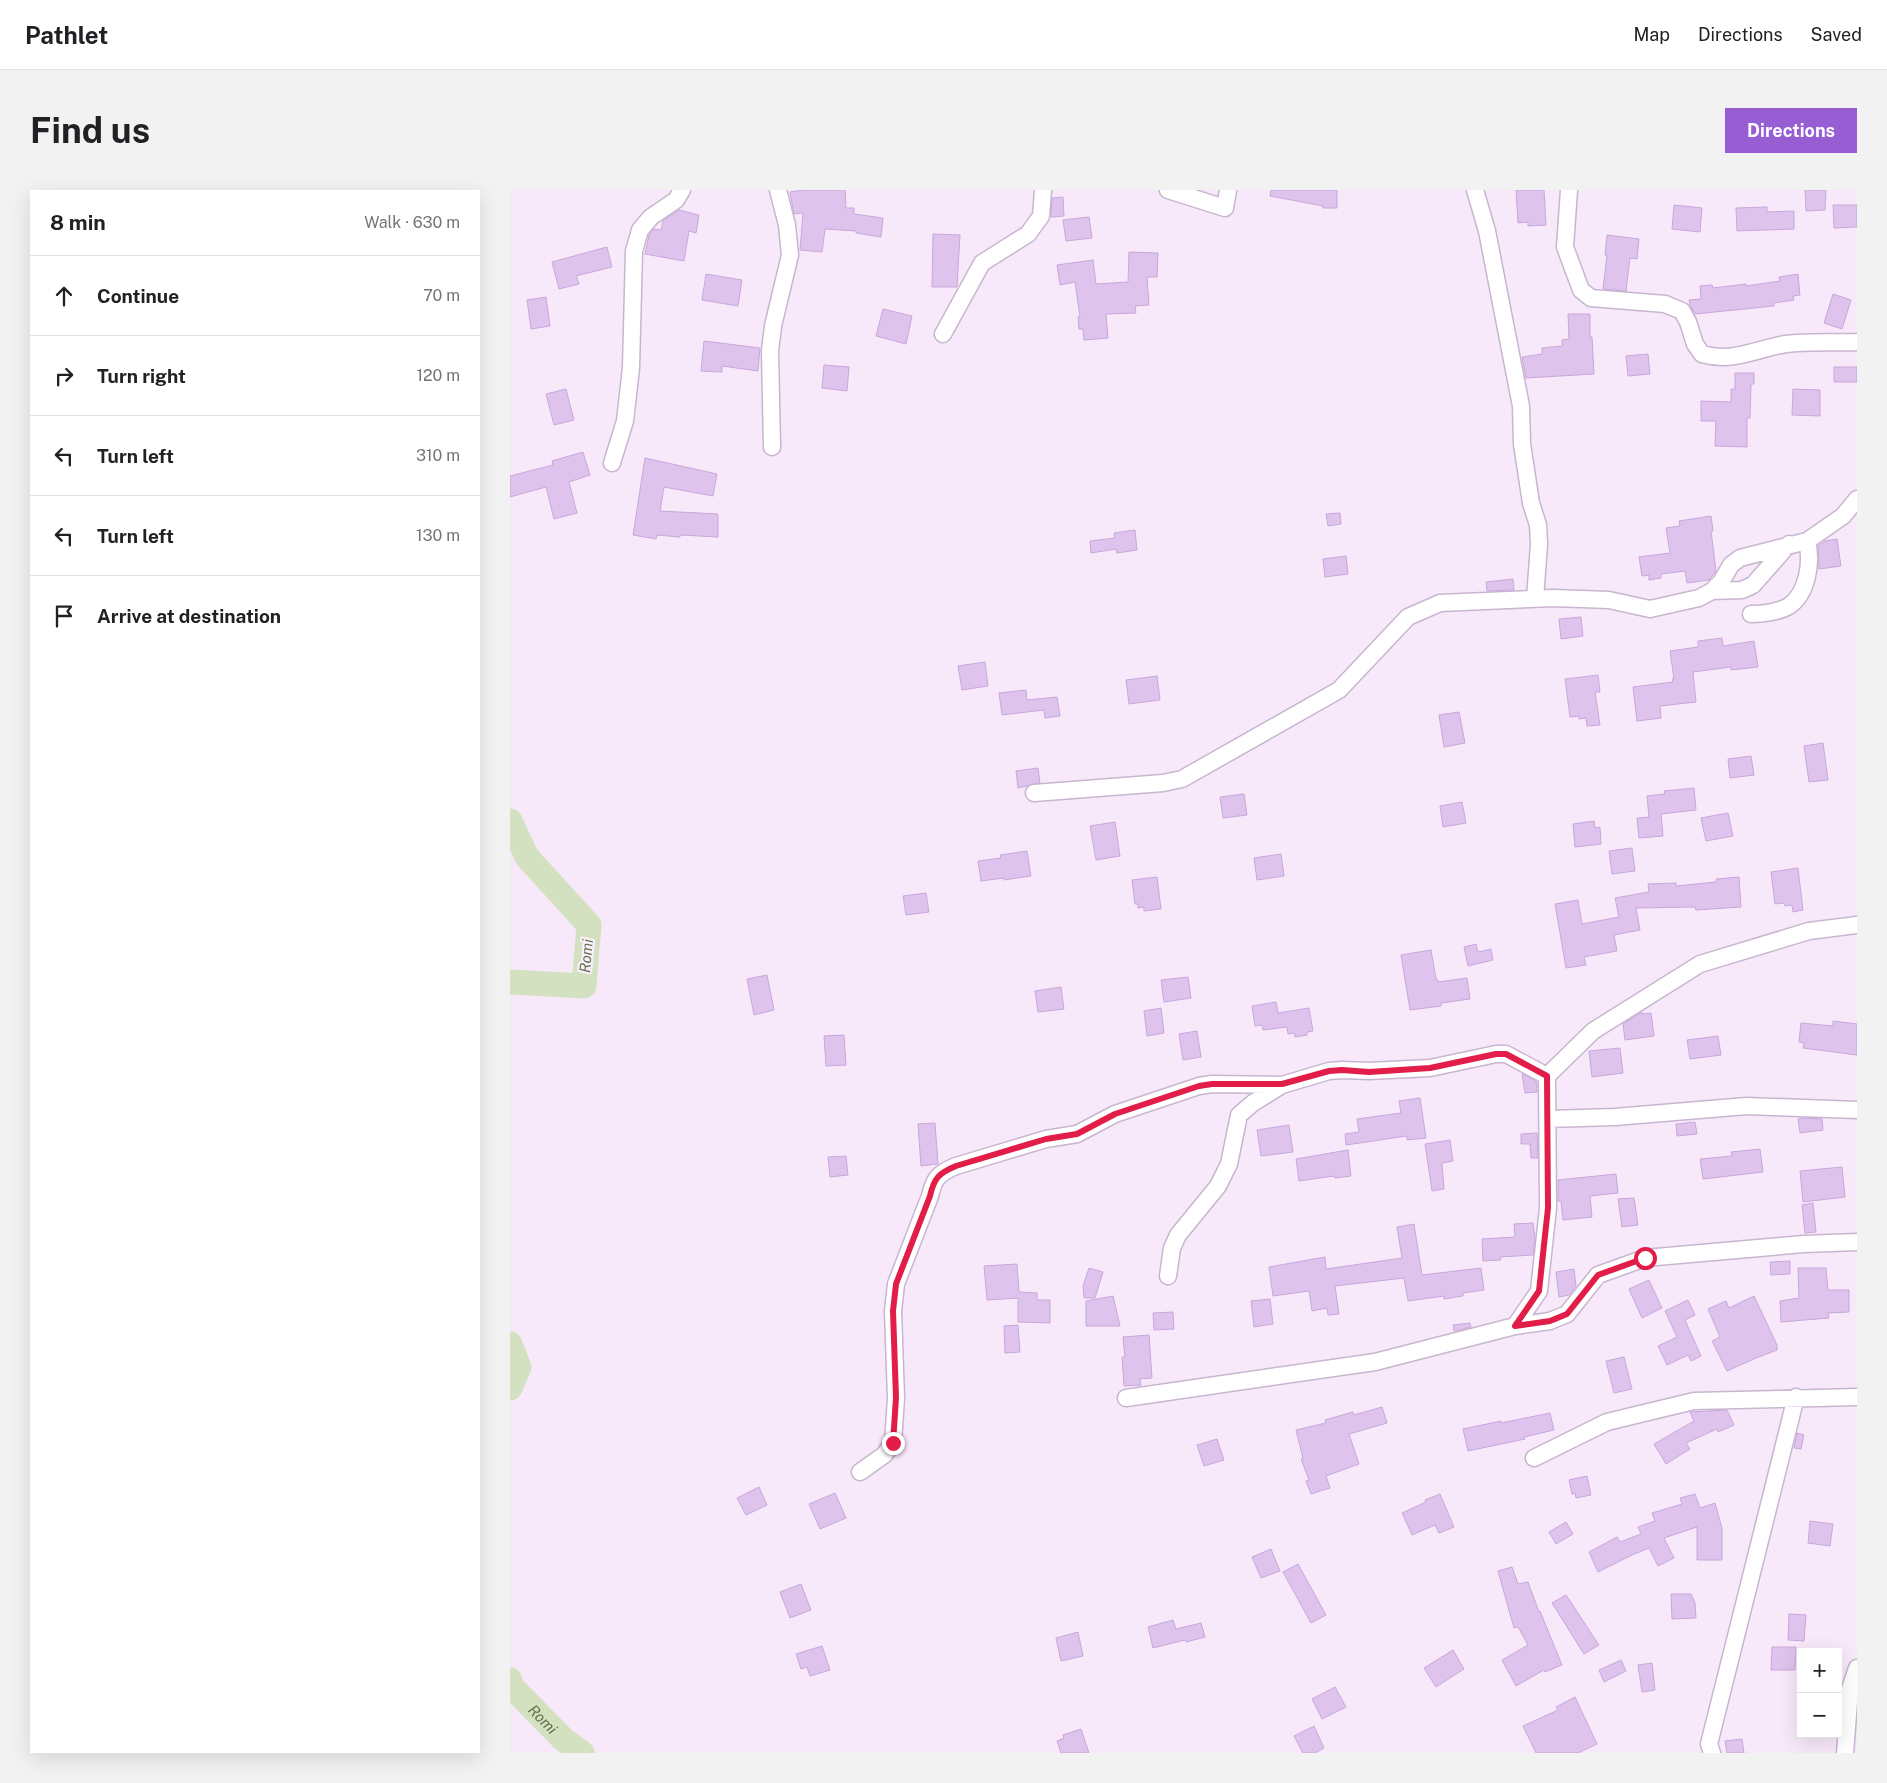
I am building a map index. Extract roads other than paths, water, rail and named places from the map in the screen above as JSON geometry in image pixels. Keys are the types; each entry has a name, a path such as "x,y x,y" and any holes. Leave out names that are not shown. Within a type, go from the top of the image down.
{"street":[{"path":"612,463 625,421 631,368 634,251 640,230 651,217 676,200 682,190"},
{"path":"772,447 770,351 773,326 790,255 787,226 778,190"},
{"path":"943,334 982,264 1028,234 1041,216 1043,190"},
{"path":"1168,190 1225,208 1228,190"},
{"path":"1475,190 1487,231 1521,406 1522,444 1531,503 1538,525 1539,544 1535,598"},
{"path":"1569,190 1565,247 1581,290 1591,298 1665,304 1682,311 1688,322 1695,344 1702,354 1715,358 1736,357 1786,344 1857,342"},
{"path":"1034,793 1163,783 1182,779 1339,690 1408,617 1440,603 1535,598 1609,600 1650,609 1699,598 1712,591 1721,582 1731,565 1740,558 1789,544 1807,541 1843,516 1857,499"},
{"path":"1750,614 1764,614 1788,607 1798,597 1808,574 1810,554 1807,541"},
{"path":"1712,591 1742,590 1754,585 1789,544"},
{"path":"1515,1326 1539,1291 1548,1208 1547,1076 1593,1031 1700,964 1809,931 1857,925"},
{"path":"860,1472 884,1455 893,1443 896,1398 893,1311 896,1284 930,1196 933,1183 942,1172 1046,1139 1077,1134 1115,1114 1199,1086 1212,1084 1282,1084 1329,1071 1369,1072 1430,1068 1496,1054 1506,1054 1547,1076"},
{"path":"1168,1276 1172,1248 1178,1235 1218,1186 1229,1164 1239,1116 1253,1103 1282,1084"},
{"path":"1548,1119 1615,1117 1747,1106 1857,1110"},
{"path":"1126,1398 1375,1362 1515,1326 1550,1321 1567,1314 1598,1275 1645,1258 1804,1244 1857,1242"},
{"path":"1712,1753 1709,1744 1796,1397"},
{"path":"1534,1458 1607,1422 1694,1401 1857,1397"},
{"path":"1845,1753 1850,1689 1857,1668"}],"waterway":[{"name":"Romi","path":"510,821 527,857 589,925 584,986 510,982"},
{"name":"Romi","path":"510,1344 519,1367 510,1388"},
{"name":"Romi","path":"510,1680 511,1686 563,1739 582,1753"}]}
